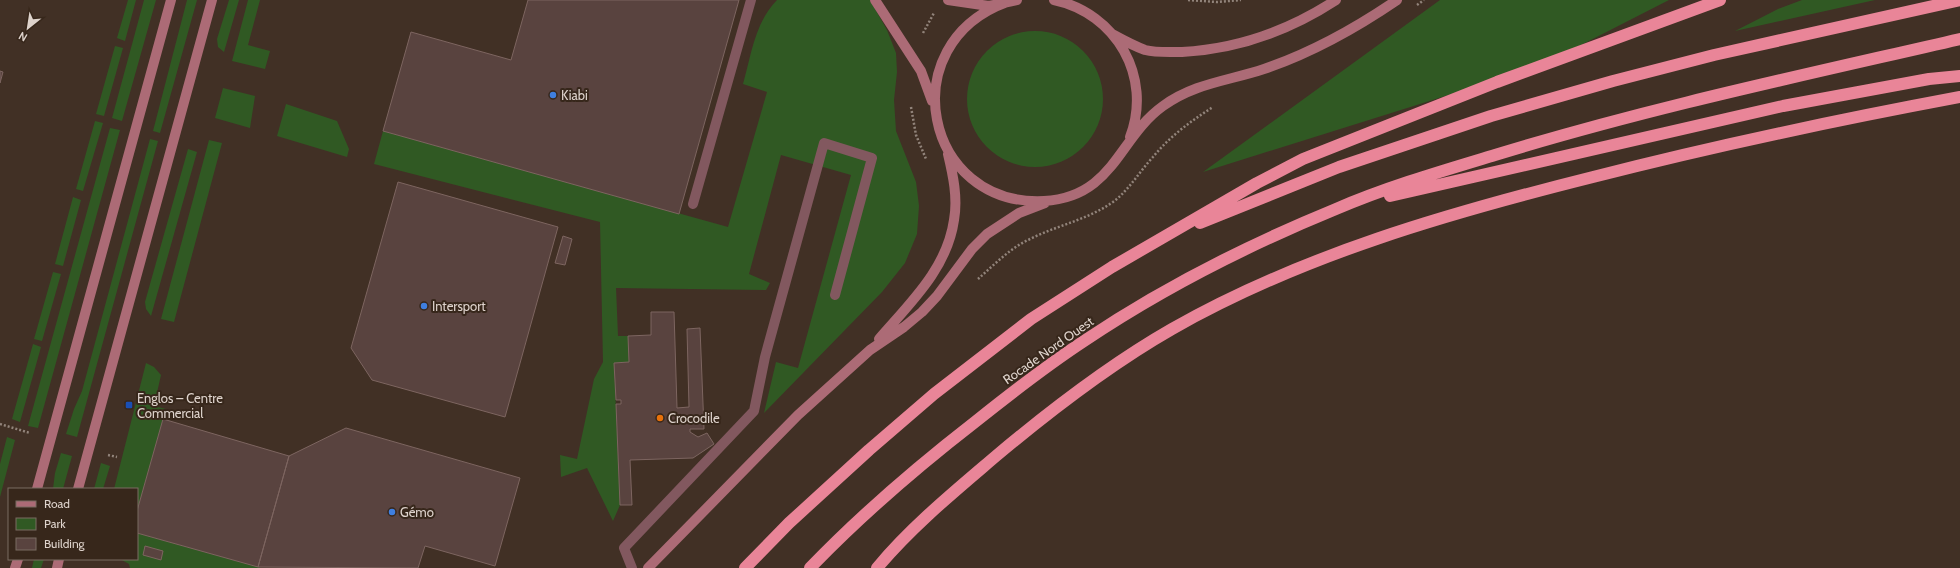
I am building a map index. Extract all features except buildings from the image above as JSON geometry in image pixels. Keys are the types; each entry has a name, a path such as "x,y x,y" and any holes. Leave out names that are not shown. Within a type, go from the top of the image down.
{"highway":[{"path":"745,568 789,523 869,450 934,394 1031,319 1112,267 1257,183 1303,159 1497,82 1720,0"},
{"path":"1156,242 1339,167 1499,114 1613,81 1714,55 1960,0"},
{"path":"1338,208 1462,165 1631,115 1960,39"},
{"path":"1338,208 1783,106 1929,79 1960,76"},
{"path":"877,568 916,527 979,470 1030,427 1090,382 1140,348 1175,327 1277,277 1384,238 1511,197 1738,142 1960,97"},
{"name":"Rocade Nord Ouest","path":"810,568 922,463 1025,383 1084,341 1182,281 1246,249 1338,208"}],"main road":[{"path":"37,488 171,0"},
{"path":"78,488 212,0"},
{"path":"875,0 915,63 928,87 935,109"},
{"path":"948,0 989,6 1012,1"},
{"path":"1054,0 1085,11 1095,18 1112,34 1126,52 1136,85 1135,120 1123,152"},
{"path":"1112,34 1145,50 1163,52 1196,51 1260,38 1292,25 1336,0"},
{"path":"870,350 904,327 922,312 937,296 972,249 988,234 1019,213 1081,190 1101,178 1117,161 1148,120 1162,106 1181,94 1201,86 1262,70 1297,56 1354,27 1397,0"},
{"path":"648,568 798,415 870,350 920,293 943,256 954,220 955,194 947,149 937,122 935,109 934,95 940,67 952,43 960,32 982,14 1012,1"},
{"path":"947,149 972,179 995,192 1020,200 1047,200 1060,198"}],"lane":[{"path":"693,204 751,0"},
{"path":"632,568 624,548 754,411 765,357 824,143 872,158 835,295"}],"path":[{"path":"1188,0 1217,2 1241,0"},
{"path":"1413,8 1424,0"},
{"path":"915,63 921,37 938,7"},
{"path":"976,281 1012,250 1029,239 1094,214 1112,202 1129,188 1153,156 1173,136 1196,118 1220,104"},
{"path":"911,105 916,135 928,165"}],"green space":[{"path":"128,0 136,0 125,41 117,38"},
{"path":"144,0 156,0 122,121 112,118"},
{"path":"187,0 197,0 160,133 153,131"},
{"path":"229,0 239,0 224,52 218,47 217,39"},
{"path":"248,0 260,0 248,45 270,51 265,69 232,61"},
{"path":"777,0 870,0 887,30 896,53 897,72 894,100 896,131 916,182 919,206 917,234 905,263 882,292 764,413 776,362 798,368 851,175 781,155 749,274 770,283 766,290 616,288 618,336 628,336 629,362 614,363 620,505 613,521 587,468 561,477 560,455 577,459 594,379 603,362 600,222 374,164 383,131 728,227 767,92 743,84 751,51 759,29 764,18"},
{"path":"1440,0 1669,0 1538,67 1203,172"},
{"path":"1802,0 1875,0 1735,31 1778,9"},
{"path":"1035,31 1055,34 1067,39 1083,51 1095,67 1100,79 1103,99 1100,119 1095,131 1083,147 1067,159 1055,164 1035,167 1015,164 1003,159 987,147 975,131 970,119 967,99 970,79 975,67 987,51 1003,39 1015,34"},
{"path":"115,46 123,48 104,116 96,114"},
{"path":"223,88 255,96 250,128 215,118"},
{"path":"286,104 337,121 349,149 347,157 277,136"},
{"path":"95,121 103,123 83,191 76,189"},
{"path":"110,128 120,130 38,428 28,426"},
{"path":"150,139 158,141 77,437 66,434 74,409 82,391"},
{"path":"209,140 222,143 174,322 161,319"},
{"path":"188,149 197,152 151,316 146,309 145,302"},
{"path":"73,197 81,200 63,266 55,264"},
{"path":"53,272 61,274 42,341 34,339"},
{"path":"33,344 41,347 20,422 12,419"},
{"path":"146,363 154,367 161,375 154,406 166,409 138,507 138,488 114,488"},
{"path":"7,437 15,440 0,497 0,464"},
{"path":"61,453 72,456 63,488 53,488 55,473"},
{"path":"101,463 110,466 103,488 94,488"},
{"path":"138,533 261,568 130,568 129,564 122,560 138,560"},
{"path":"34,560 44,560 41,568 32,568"}],"place":[{"name":"Kiabi","path":"553,95"},
{"name":"Intersport","path":"424,306"},
{"name":"Englos – Centre Commercial","path":"129,405"},
{"name":"Crocodile","path":"660,418"},
{"name":"Gémo","path":"392,512"}]}
